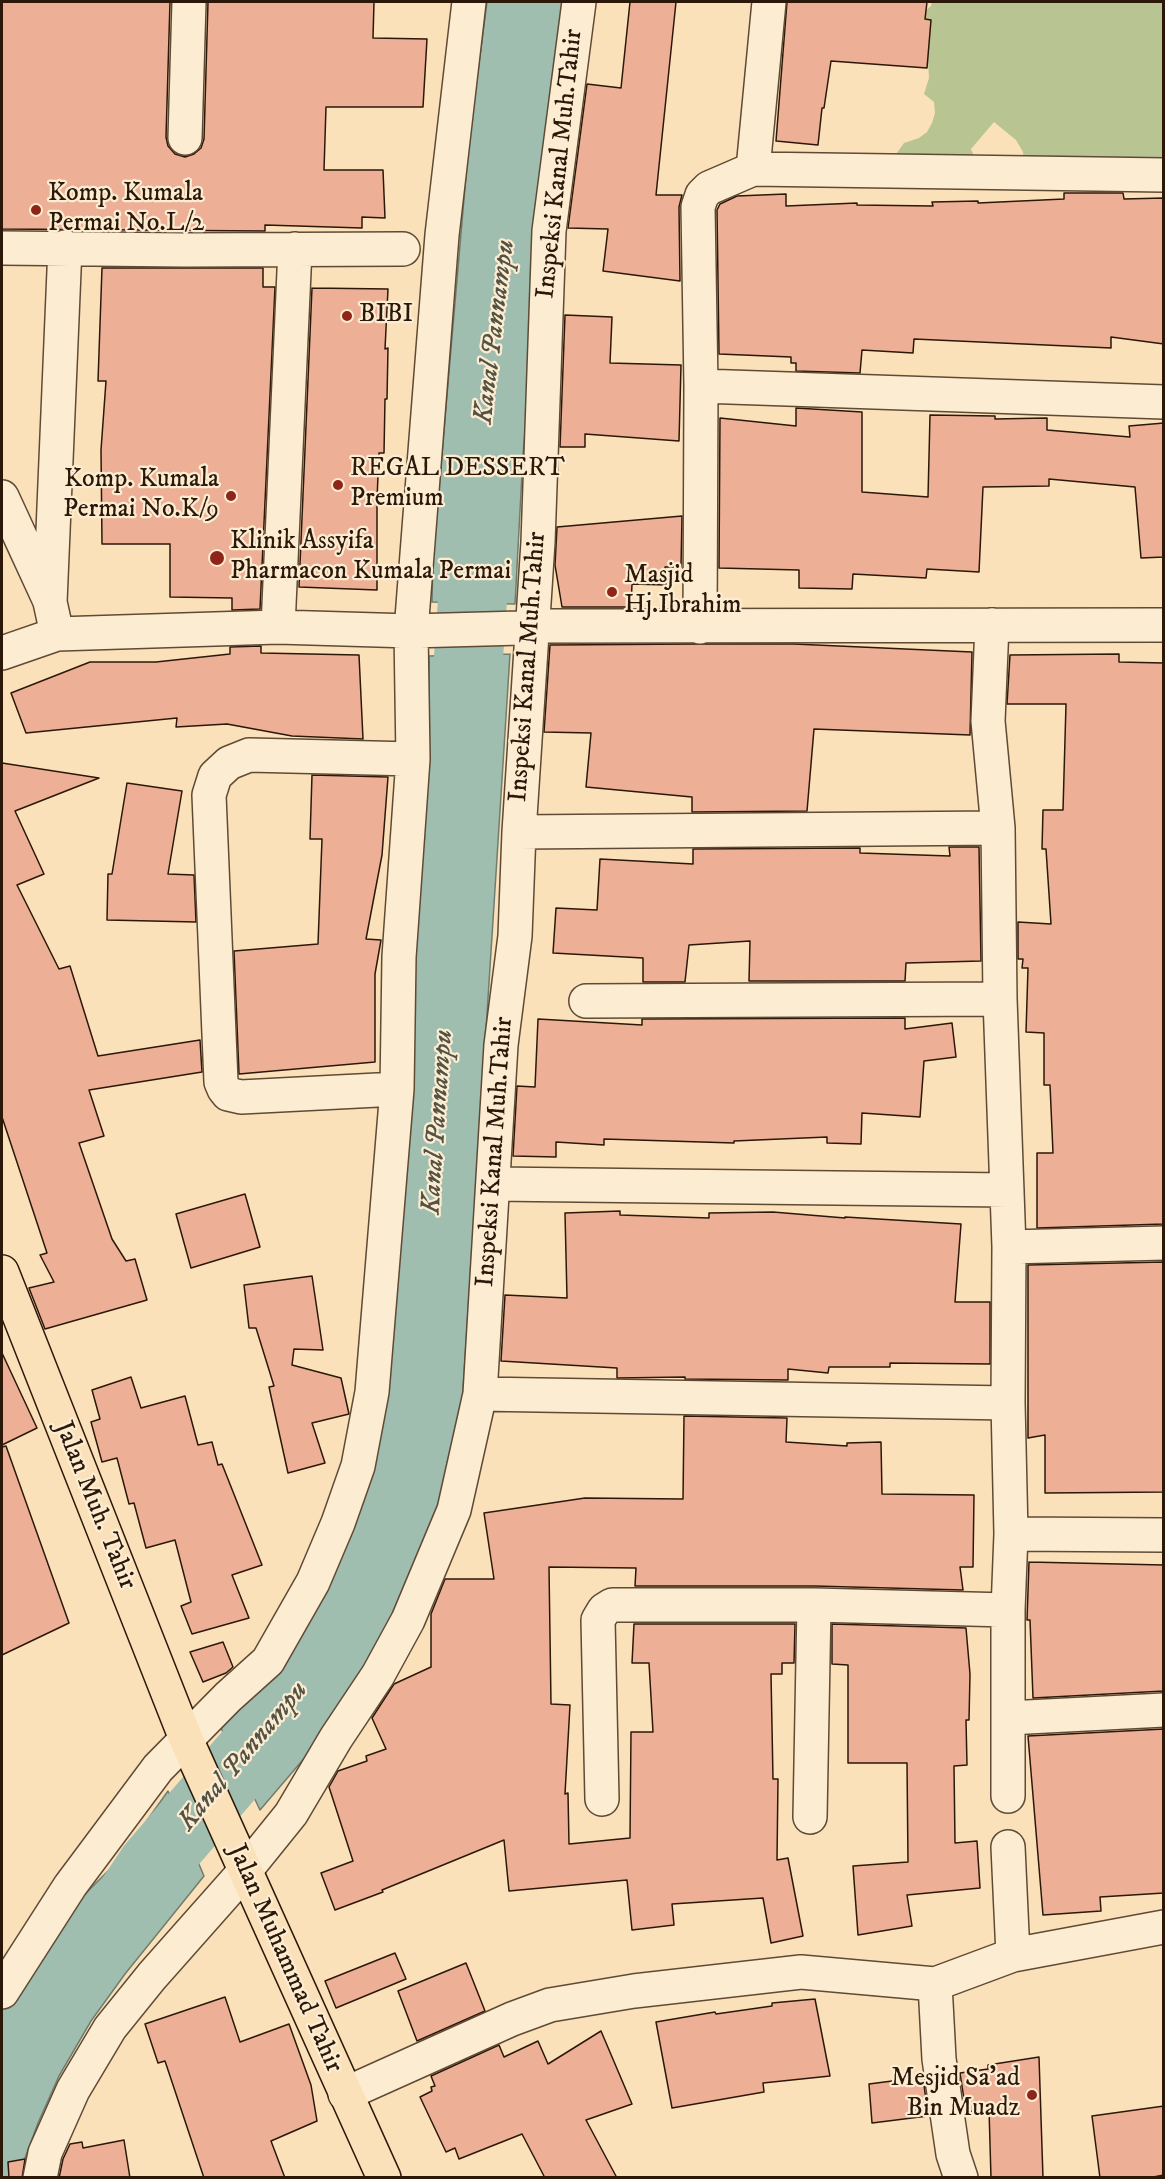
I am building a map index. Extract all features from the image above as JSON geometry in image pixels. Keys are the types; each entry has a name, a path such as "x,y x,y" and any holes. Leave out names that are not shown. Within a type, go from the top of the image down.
{"main road":[{"name":"Jalan Muh. Tahir","path":"2,1272 186,1739"},
{"name":"Jalan Muhammad Tahir","path":"186,1739 384,2178"}],"street":[{"path":"185,138 189,2"},
{"path":"2,1992 70,1886 158,1768 228,1697 268,1661 313,1582 338,1523 358,1466 372,1392 397,1089 399,957 421,630 442,235 469,2"},
{"name":"Inspeksi Kanal Muh.Tahir","path":"40,2178 45,2153 73,2090 110,2028 152,1976 246,1870 291,1814 336,1738 378,1675 408,1620 454,1510 480,1394 501,1045 515,936 526,627 538,542 549,231 579,2"},
{"path":"753,169 769,2"},
{"path":"700,627 701,386 698,207 702,195 709,188 753,169 1164,175"},
{"path":"54,619 65,247"},
{"path":"2,248 403,249"},
{"path":"278,627 296,249"},
{"path":"701,386 1164,402"},
{"path":"2,497 54,619"},
{"path":"2,653 54,619 421,630 526,627 1164,625"},
{"path":"992,625 987,721 998,828 1000,999 1009,1246 1008,1403 1011,1534 1008,1610 1008,1796"},
{"path":"397,1089 241,1097 228,1094 224,1089 221,1082 209,795 215,776 229,763 249,755 412,759"},
{"path":"519,832 998,828"},
{"path":"586,1001 1000,999"},
{"path":"493,1184 1007,1190"},
{"path":"1009,1246 1164,1243"},
{"path":"480,1394 1008,1403"},
{"path":"1011,1534 1164,1535"},
{"path":"602,1799 598,1620 604,1610 612,1605 814,1605 1008,1610"},
{"path":"810,1817 814,1605"},
{"path":"1008,1718 1164,1710"},
{"path":"1008,1847 1013,1955"},
{"path":"345,2094 512,2019 550,2005 634,1991 801,1972 934,1984 1013,1955 1164,1927"},
{"path":"934,1984 939,2060 953,2154 961,2178"}],"green space":[{"path":"932,2 1163,2 1163,170 1024,165 1023,152 1016,140 994,122 971,149 975,159 894,157 904,143 919,138 927,132 935,113 934,102 924,94 929,78 925,11"}],"water":[{"path":"487,2 564,2 523,455 515,604 432,602 433,557 469,141"},
{"path":"510,654 462,1406 452,1472 404,1606 313,1748 260,1810 221,1728 251,1697 341,1557 422,811 429,710 429,656"},
{"path":"168,1791 204,1876 125,1974 91,2021 59,2076 18,2177 2,2178 2,2007 75,1904 118,1861"}],"building":[{"path":"2,2 170,2 166,137 168,146 175,154 185,157 201,148 204,139 208,2 374,2 373,38 427,39 423,107 326,107 324,170 383,170 385,218 362,217 362,228 265,225 265,231 2,229"},
{"path":"630,2 676,2 656,195 682,195 679,207 680,281 603,271 608,229 568,228 587,84 621,88"},
{"path":"787,2 927,2 925,19 931,20 927,68 831,61 818,145 776,141"},
{"path":"1064,193 1123,193 1124,199 1164,198 1164,344 1111,337 1111,348 914,339 913,353 862,350 860,373 796,371 796,363 791,363 791,357 719,354 717,210 720,204 737,196 786,194 786,206 857,203 857,205 933,206 932,202 978,201 978,203 1064,199"},
{"path":"102,268 263,268 263,287 275,287 260,609 232,610 232,598 170,597 170,544 102,544 101,450 106,381 98,381"},
{"path":"312,288 388,289 385,349 388,348 387,399 385,399 384,453 379,453 377,499 377,590 299,587"},
{"path":"565,315 612,317 610,363 681,365 679,441 585,434 585,447 560,447"},
{"path":"796,408 862,412 862,492 928,497 930,415 995,416 995,419 1047,418 1047,430 1130,437 1129,426 1164,423 1164,557 1141,558 1135,487 1049,479 1049,486 983,487 979,572 927,569 926,578 853,574 852,589 799,588 799,570 719,568 720,418 796,426"},
{"path":"682,516 681,567 665,567 666,585 632,584 631,607 562,607 555,565 557,527"},
{"path":"794,644 972,652 970,735 814,729 807,811 692,812 692,797 586,787 591,733 544,732 550,645"},
{"path":"261,646 261,653 359,655 363,739 292,736 227,724 176,727 177,718 26,733 11,693 90,662 156,662 230,654 230,647"},
{"path":"1119,654 1119,662 1164,663 1164,1224 1037,1228 1037,1153 1053,1153 1050,1085 1044,1085 1044,1033 1026,1032 1028,968 1022,968 1023,959 1018,959 1018,922 1051,924 1046,849 1042,849 1043,810 1063,810 1066,704 1007,704 1010,655"},
{"path":"2,763 99,778 15,811 44,874 17,885 59,969 70,966 98,1056 200,1040 202,1072 89,1090 104,1136 79,1143 112,1239 126,1261 135,1259 147,1300 45,1329 29,1288 54,1282 40,1255 47,1253 2,1117"},
{"path":"312,775 388,777 382,855 366,939 381,940 375,974 375,1062 239,1074 234,951 318,944 322,839 310,839"},
{"path":"127,783 182,791 168,874 194,875 196,922 107,920 108,874 112,874"},
{"path":"949,847 979,847 981,961 906,963 905,981 749,981 750,941 689,945 685,982 643,982 643,958 553,953 556,908 597,910 600,859 693,864 693,849 860,848 860,853 950,856"},
{"path":"905,1018 905,1029 952,1023 956,1057 924,1061 920,1117 862,1113 861,1144 827,1143 827,1137 734,1141 734,1143 604,1139 604,1145 556,1142 556,1157 513,1156 517,1086 535,1087 538,1019 642,1025 642,1019"},
{"path":"245,1194 260,1247 191,1268 176,1214"},
{"path":"620,1211 620,1215 709,1218 709,1213 773,1212 961,1224 955,1302 990,1302 990,1364 890,1363 890,1367 829,1367 828,1373 788,1369 788,1380 617,1378 617,1368 501,1361 505,1295 567,1298 565,1213"},
{"path":"1164,1262 1164,1492 1045,1493 1045,1435 1028,1438 1028,1265"},
{"path":"312,1276 323,1350 294,1349 292,1365 341,1378 349,1414 312,1423 325,1463 288,1473 269,1387 274,1386 256,1328 249,1328 244,1285"},
{"path":"2,1353 37,1428 2,1445"},
{"path":"131,1377 141,1408 185,1396 198,1445 212,1442 218,1465 222,1464 262,1565 232,1575 249,1618 192,1634 181,1606 191,1602 175,1540 146,1548 134,1503 129,1504 117,1458 102,1462 91,1422 100,1419 92,1390"},
{"path":"684,1416 787,1418 786,1442 847,1446 847,1443 881,1442 882,1494 974,1495 973,1567 960,1567 963,1590 814,1586 635,1586 636,1568 549,1567 551,1704 570,1705 565,1794 568,1793 569,1844 630,1838 631,1732 653,1732 649,1663 632,1663 634,1624 795,1624 794,1663 782,1663 782,1674 771,1674 773,1779 778,1779 777,1860 788,1858 803,1936 771,1943 763,1898 672,1904 674,1925 632,1930 627,1880 509,1891 504,1840 335,1910 321,1873 353,1861 329,1787 338,1771 367,1761 366,1756 386,1749 372,1718 394,1684 431,1667 431,1614 445,1579 494,1579 484,1513 585,1498 683,1499"},
{"path":"6,1446 69,1623 2,1655 2,1447"},
{"path":"1029,1562 1164,1565 1164,1691 1033,1698 1030,1620 1027,1620"},
{"path":"832,1624 966,1628 970,1674 969,1720 966,1720 967,1765 954,1766 955,1843 977,1841 980,1888 907,1895 912,1926 858,1935 853,1866 908,1862 907,1763 848,1763 848,1665 832,1664"},
{"path":"223,1642 233,1667 226,1673 203,1682 190,1652"},
{"path":"1164,1729 1164,1893 1100,1897 1101,1911 1043,1915 1028,1736"},
{"path":"395,1953 406,1979 336,2008 325,1981"},
{"path":"466,1963 485,2011 417,2041 398,1991"},
{"path":"225,1997 240,2042 289,2024 311,2085 317,2121 271,2141 285,2178 204,2178 165,2061 158,2063 145,2024"},
{"path":"815,1999 830,2076 763,2083 764,2092 672,2108 656,2022 715,2012 716,2014 772,2006 772,2003"},
{"path":"601,2031 632,2104 586,2120 617,2178 545,2178 522,2134 459,2159 455,2148 446,2152 420,2097 432,2091 431,2087 435,2086 431,2076 499,2045 504,2057 538,2041 548,2064"},
{"path":"1039,2057 1043,2178 991,2178 989,2109 966,2112 960,2073 988,2069 988,2065"},
{"path":"923,2077 928,2116 872,2123 869,2084"},
{"path":"1164,2106 1164,2175 1148,2178 1100,2178 1092,2116"},
{"path":"124,2140 130,2178 59,2178 63,2159 70,2144 82,2142 83,2148"},
{"path":"25,2159 22,2178 9,2178 8,2162"}],"waterway":[{"name":"Kanal Pannampu","path":"462,749 479,508"},
{"name":"Kanal Pannampu","path":"126,1905 152,1866 300,1694"}],"place":[{"name":"Komp. Kumala Permai No.L/2","path":"36,210"},
{"name":"BIBI","path":"347,316"},
{"name":"REGAL DESSERT Premium","path":"338,485"},
{"name":"Komp. Kumala Permai No.K/9","path":"231,496"},
{"name":"Klinik Assyifa Pharmacon Kumala Permai","path":"217,558"},
{"name":"Masjid Hj.Ibrahim","path":"612,592"},
{"name":"Mesjid Sa'ad Bin Muadz","path":"1032,2095"}]}
